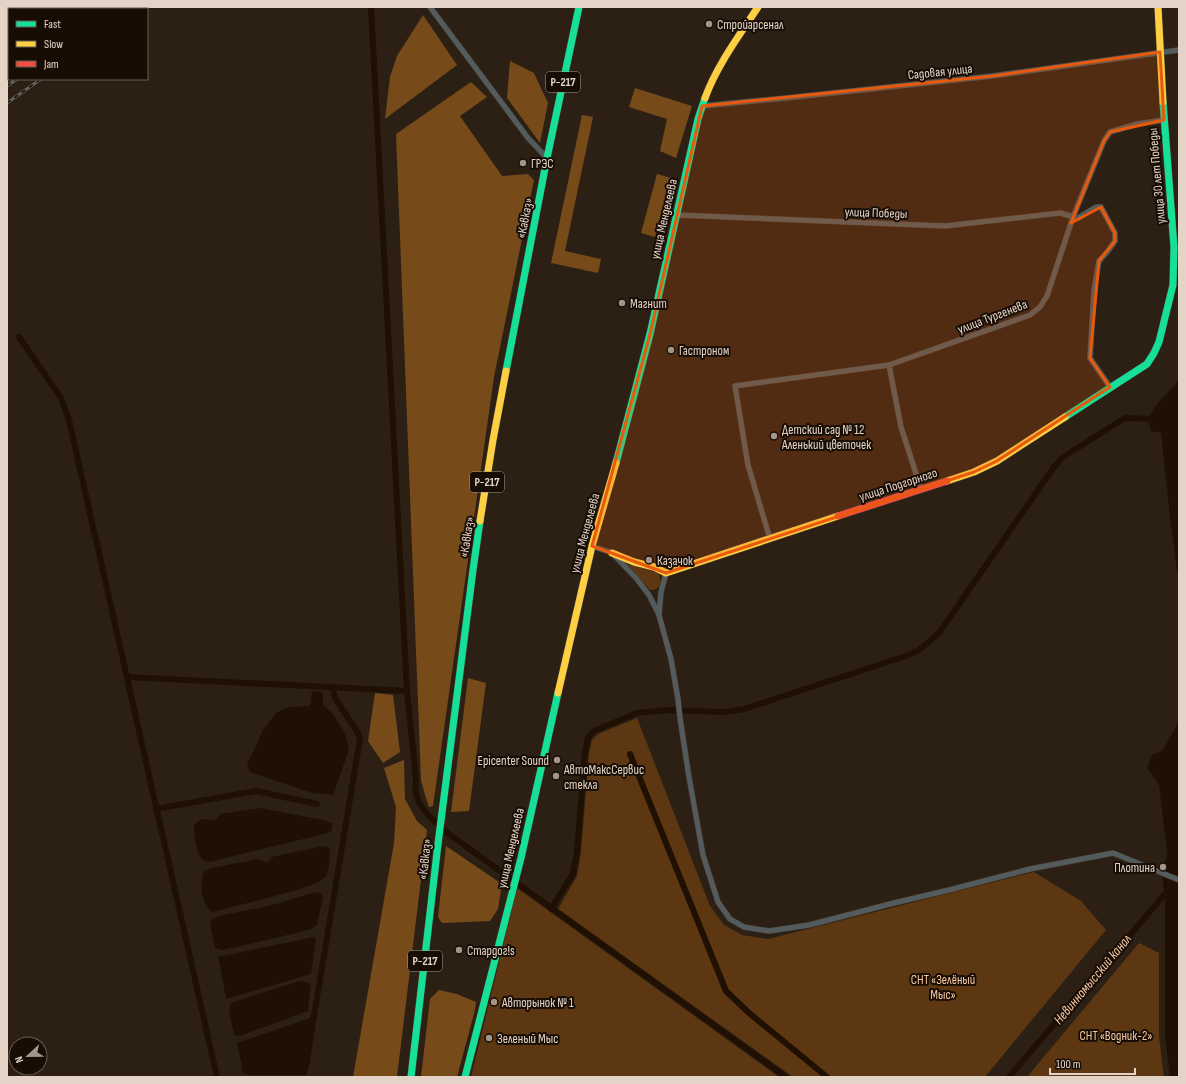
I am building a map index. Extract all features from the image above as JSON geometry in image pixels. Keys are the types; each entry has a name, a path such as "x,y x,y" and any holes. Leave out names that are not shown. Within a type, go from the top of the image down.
{"main road":[{"name":"«Кавказ»","path":"411,1077 472,570 493,440 579,7"},
{"name":"улица Менделеева","path":"465,1077 512,894 592,546 615,468 650,334 698,119 702,106 718,70 758,7"},
{"name":"улица 30 лет Победы","path":"1158,7 1164,120 1174,247 1174,285 1159,342"},
{"name":"улица Подгорного","path":"666,573 974,472 997,461 1147,364 1159,342"},
{"path":"612,553 634,562 654,567 666,573"}],"street":[{"path":"430,7 528,138 548,158"},
{"name":"Садовая улица","path":"702,106 992,76 1179,50"},
{"name":"улица Тургенева","path":"770,539 748,465 735,386 889,365 1030,315 1040,308 1047,296 1073,217 1104,141 1110,132 1137,124 1164,120"},
{"path":"1073,217 1078,218 1096,207 1100,207 1116,233 1115,241 1099,261 1094,290 1090,358 1110,387"},
{"name":"улица Победы","path":"676,215 945,226 1060,213 1073,217"},
{"path":"889,365 901,427 921,489"},
{"path":"592,546 612,553 636,578 649,594 659,616 671,659 689,777 703,855 718,902 730,919 744,927 769,931 809,925 1030,870 1113,853 1179,880"},
{"path":"659,616 661,592 666,573"}],"highlighted area":[{"path":"1160,52 1164,120 1110,132 1104,141 1071,223 1101,207 1115,233 1115,241 1099,261 1090,358 1110,387 997,461 974,472 666,573 634,562 592,546 650,334 702,106 992,76"}],"green space":[{"path":"629,563 658,573 660,576 660,585 656,589 650,590 628,565"},
{"name":"СНТ «Зелёный Мыс»","path":"637,718 710,906 724,925 742,935 768,939 1034,872 1081,901 1106,930 985,1077 793,1077 558,909 577,876 581,853 589,753 592,740 598,734"},
{"path":"517,888 779,1077 471,1077"},
{"name":"СНТ «Водник-2»","path":"1139,943 1159,953 1159,1037 1164,1077 1027,1077"}],"shaded area":[{"path":"423,15 457,65 385,119 390,77 397,56"},
{"path":"510,61 534,73 548,103 540,143 507,98"},
{"path":"471,82 487,97 460,116 502,176 528,174 534,180 494,377 433,806 429,807 421,780 396,134"},
{"path":"635,88 692,106 676,158 660,151 667,119 629,107"},
{"path":"582,115 593,117 565,251 601,259 598,273 551,263"},
{"path":"657,174 671,178 655,237 641,233"},
{"path":"1179,380 1179,574 1177,571 1170,517 1161,433 1151,431 1148,418 1157,404"},
{"path":"468,678 486,683 469,811 451,812"},
{"path":"312,691 323,692 323,705 332,713 345,733 349,750 333,795 312,793 250,772 247,765 263,730 276,713 289,707 310,706"},
{"path":"375,693 393,695 400,752 383,763 368,741"},
{"path":"1179,721 1179,1077 1170,1077 1165,1037 1165,894 1162,877 1167,852 1159,785 1147,768 1152,755 1163,750"},
{"path":"404,760 405,799 417,821 427,830 397,1077 353,1077 394,843 396,807 384,768"},
{"path":"260,808 323,820 332,823 332,830 328,833 212,862 208,862 201,857 196,846 194,825 201,819 216,820 220,814"},
{"path":"326,846 330,850 329,866 326,877 319,882 297,890 212,912 203,899 202,880 204,871 258,859 267,863 272,857"},
{"path":"446,846 502,884 498,909 490,921 442,923 438,917"},
{"path":"316,892 321,893 323,897 317,925 312,929 222,950 215,948 210,926 211,920 218,916 269,906"},
{"path":"314,937 316,939 311,974 226,998 218,957"},
{"path":"299,981 308,982 311,984 308,1011 240,1036 234,1035 229,1009 231,1003"},
{"path":"439,990 457,994 476,1002 475,1010 457,1077 421,1077 430,999"},
{"path":"311,1015 317,1016 309,1066 306,1075 247,1075 242,1073 237,1043 310,1018"}],"waterway":[{"path":"371,7 407,691 417,798 423,809 446,832 786,1077"},
{"path":"19,337 61,398 69,420 217,1077"},
{"path":"551,909 573,874 577,852 585,752 588,738 594,731 637,713 666,710 724,712 744,709 906,656 919,650 939,633 1054,467 1063,457 1125,418 1155,419"},
{"path":"127,677 407,691"},
{"path":"314,1016 360,739 358,733 335,698 333,688"},
{"path":"630,754 726,991 749,1013 827,1077"},
{"path":"156,809 256,791 317,804"},
{"name":"Невинномысский канал","path":"1009,1077 1165,894 1179,886"}],"railway":[{"path":"7,86 16,80"},
{"path":"7,103 40,80"}],"traffic: fast":[{"path":"506,371 547,158 579,7"},
{"path":"616,463 650,334 698,119 705,98"},
{"path":"1065,417 1147,364 1159,342 1173,285 1174,247 1163,102"},
{"path":"411,1077 438,844 480,521"},
{"path":"465,1077 521,858 558,693"}],"traffic: slow":[{"path":"705,98 722,62 758,7"},
{"path":"1158,7 1163,102"},
{"path":"480,521 506,371"},
{"path":"947,481 974,472 997,461 1065,417"},
{"path":"558,693 592,546 616,463"},
{"path":"612,553 634,562 654,567 666,573 838,516"}],"traffic: jam":[{"path":"838,516 947,481"}],"place":[{"name":"Стройарсенал","path":"709,24"},
{"name":"ГРЭС","path":"523,163"},
{"name":"Магнит","path":"622,303"},
{"name":"Гастроном","path":"671,350"},
{"name":"Детский сад № 12 Аленький цветочек","path":"774,436"},
{"name":"Казачок","path":"649,560"},
{"name":"Epicenter Sound","path":"557,760"},
{"name":"АвтоМаксСервис стекла","path":"556,776"},
{"name":"Плотина","path":"1163,867"},
{"name":"Стардог!s","path":"459,950"},
{"name":"Авторынок № 1","path":"494,1002"},
{"name":"Зеленый Мыс","path":"489,1038"}]}
